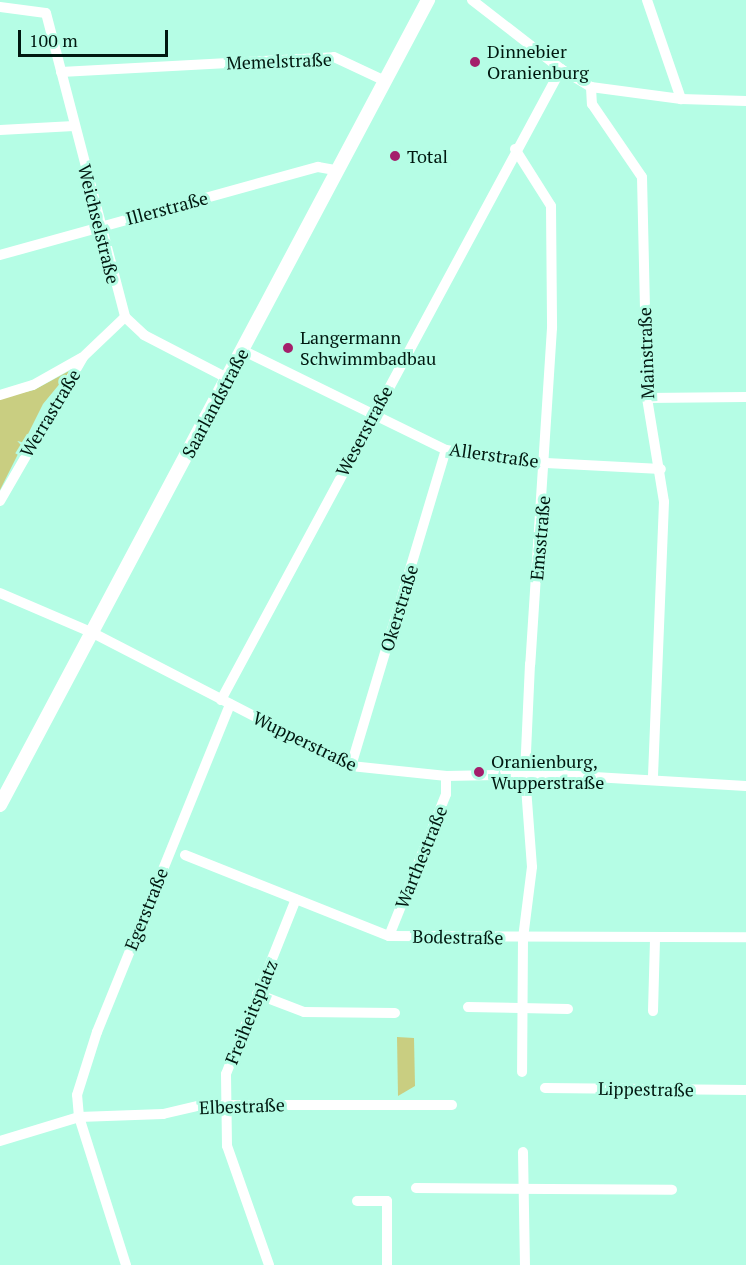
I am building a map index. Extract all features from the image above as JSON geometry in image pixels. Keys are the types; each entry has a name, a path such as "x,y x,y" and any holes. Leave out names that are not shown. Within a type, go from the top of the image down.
{"street":[{"name":"Saarlandstraße","path":"0,805 93,633 335,170 428,0"},
{"path":"472,0 561,69 591,87 681,99 746,102"},
{"path":"647,0 681,99"},
{"name":"Weichselstraße","path":"0,7 46,13 124,317"},
{"name":"Memelstraße","path":"61,72 334,57 385,81"},
{"name":"Weserstraße","path":"226,702 372,416 561,69"},
{"name":"Mainstraße","path":"591,87 592,104 642,177 647,398 661,469 664,502 653,780"},
{"path":"0,130 75,126"},
{"name":"Emsstraße","path":"516,149 551,206 552,328 546,463 525,774 532,867 523,938 522,1072"},
{"name":"Illerstraße","path":"0,255 318,167 335,170"},
{"path":"124,317 144,335 227,378"},
{"name":"Werrastraße","path":"0,395 33,385 83,357 124,317"},
{"name":"Allerstraße","path":"242,350 372,416 446,450 546,463 661,469"},
{"name":"Werrastraße","path":"0,501 83,357"},
{"path":"647,398 746,397"},
{"name":"Okerstraße","path":"351,766 446,450"},
{"name":"Wupperstraße","path":"0,593 93,633 351,766 446,776 525,774 746,786"},
{"name":"Egerstraße","path":"126,1265 79,1117 77,1095 97,1032 226,702"},
{"name":"Warthestraße","path":"389,936 446,794 446,776"},
{"name":"Bodestraße","path":"185,855 389,936 746,937"},
{"name":"Freiheitsplatz","path":"269,1265 227,1146 224,1105 226,1074 296,899"},
{"path":"653,1011 655,938"},
{"path":"257,994 304,1012 394,1013"},
{"path":"468,1007 568,1009"},
{"name":"Lippestraße","path":"545,1088 746,1090"},
{"name":"Elbestraße","path":"0,1141 79,1117 164,1114 201,1105 452,1105"},
{"path":"524,1152 525,1265"},
{"path":"416,1188 672,1190"},
{"path":"357,1201 387,1201 387,1265"}],"green space":[{"path":"71,370 43,404 0,490 0,398 34,390"},
{"path":"397,1037 414,1038 415,1086 398,1096"}],"place":[{"name":"Dinnebier Oranienburg","path":"475,62"},
{"name":"Total","path":"395,156"},
{"name":"Langermann Schwimmbadbau","path":"288,348"},
{"name":"Oranienburg, Wupperstraße","path":"479,772"}]}
